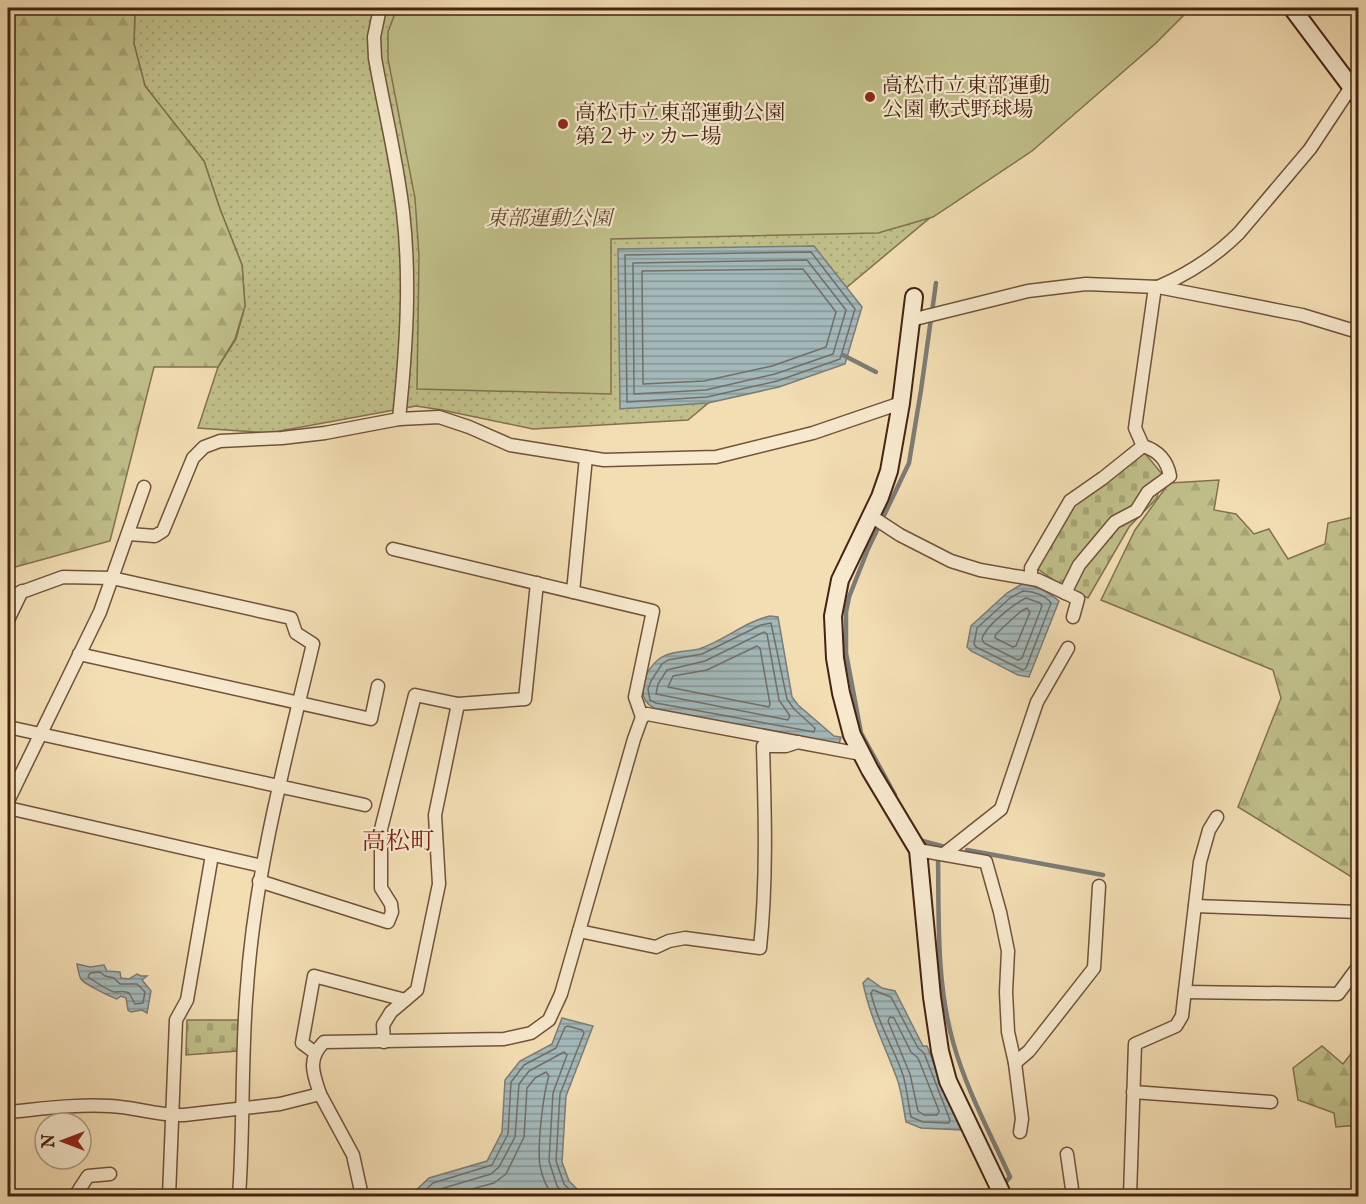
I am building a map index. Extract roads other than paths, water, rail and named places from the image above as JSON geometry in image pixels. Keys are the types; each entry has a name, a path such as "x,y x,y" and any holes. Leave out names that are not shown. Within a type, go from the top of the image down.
{"street":[{"path":"380,8 374,37 375,58 399,184 406,254 399,419"},
{"path":"1157,287 1191,270 1227,244 1310,149 1355,91 1292,8"},
{"path":"911,320 1028,291 1086,284 1157,287 1302,315 1359,332"},
{"path":"1065,593 1079,565 1115,522 1136,511 1148,492 1170,476 1162,457 1153,449 1143,446 1135,428 1157,287"},
{"path":"914,297 901,403 889,471 871,516 840,580 833,616 835,658 852,735 918,850 932,997 940,1051 948,1081 1003,1197"},
{"path":"129,534 155,536 163,531 193,458 204,447 220,441 282,438 325,433 399,419 440,417 510,445 586,458 654,460 716,457 813,433 901,403"},
{"path":"1031,578 1031,568 1070,501 1143,446"},
{"path":"573,592 586,458"},
{"path":"8,801 100,612 144,487"},
{"path":"871,516 900,535 951,561 980,570 1031,578 1078,599 1073,617"},
{"path":"362,1197 353,1155 320,1094 313,1072 314,1052 324,1042 504,1039 531,1033 549,1020 561,994 642,717 635,697 637,678 653,611 393,549"},
{"path":"8,597 63,578 112,578 291,618 296,633 313,644 259,881 246,988 244,1109 239,1197"},
{"path":"259,881 388,922 392,912 391,904 381,888 381,829 415,695 458,704 525,699 537,583"},
{"path":"8,620 22,591"},
{"path":"944,854 1001,809 1037,702 1068,648"},
{"path":"79,654 298,705 371,719 378,686"},
{"path":"384,1041 383,1025 391,1012 417,990 439,884 435,815 458,704"},
{"path":"642,717 647,714 861,754"},
{"path":"8,727 365,805"},
{"path":"579,931 656,947 669,940 685,938 760,948 765,834 763,746 786,746 798,742"},
{"path":"8,808 262,866"},
{"path":"1130,1197 1135,1044 1176,1026 1182,1016 1200,862 1209,830 1217,817"},
{"path":"918,850 986,862 1008,951 1007,1022 1022,1119 1020,1132"},
{"path":"170,1197 177,1020 187,1000 212,855"},
{"path":"1015,1063 1029,1051 1094,968 1099,886"},
{"path":"1195,906 1359,912"},
{"path":"1185,992 1338,994 1359,967"},
{"path":"314,1052 302,1043 314,976 405,1000"},
{"path":"1133,1092 1271,1102"},
{"path":"8,1112 109,1106 148,1110 173,1116 280,1104 320,1094"},
{"path":"1067,1154 1073,1197"},
{"path":"75,1197 88,1176 110,1174"}],"water":[{"path":"814,246 862,307 845,364 779,387 708,403 620,409 618,249"},
{"path":"1022,584 1042,589 1059,601 1029,677 1018,675 967,647 971,626 1007,593"},
{"path":"770,616 778,617 792,697 834,736 841,737 839,744 654,708 644,698 643,684 649,670 663,656 708,646 751,623"},
{"path":"77,964 90,967 104,965 107,971 120,972 121,978 129,979 137,974 147,976 142,980 151,991 147,1013 142,1010 131,1012 128,1010 126,998 121,996 117,999 87,984 80,978"},
{"path":"868,978 882,988 895,991 923,1046 927,1046 961,1130 921,1128 906,1122 898,1081 873,1019 866,995 863,983"},
{"path":"562,1018 593,1026 566,1096 562,1162 569,1181 584,1196 406,1196 413,1193 429,1178 487,1161 502,1132 505,1080 520,1061 552,1044"}],"waterway":[{"path":"895,795 861,733 846,653 846,612 849,597 868,549 909,463 936,283"},
{"path":"843,355 876,372"},
{"path":"919,840 945,847"},
{"path":"967,850 1103,875"},
{"path":"938,855 941,972 948,1019 965,1077 1010,1177 1003,1185"}],"place":[{"name":"高松市立東部運動 公園 軟式野球場","path":"870,97"},
{"name":"高松市立東部運動公園 第２サッカー場","path":"563,124"}],"district":[{"name":"高松町","path":"398,841"}],"park label":[{"name":"東部運動公園","path":"549,218"}]}
